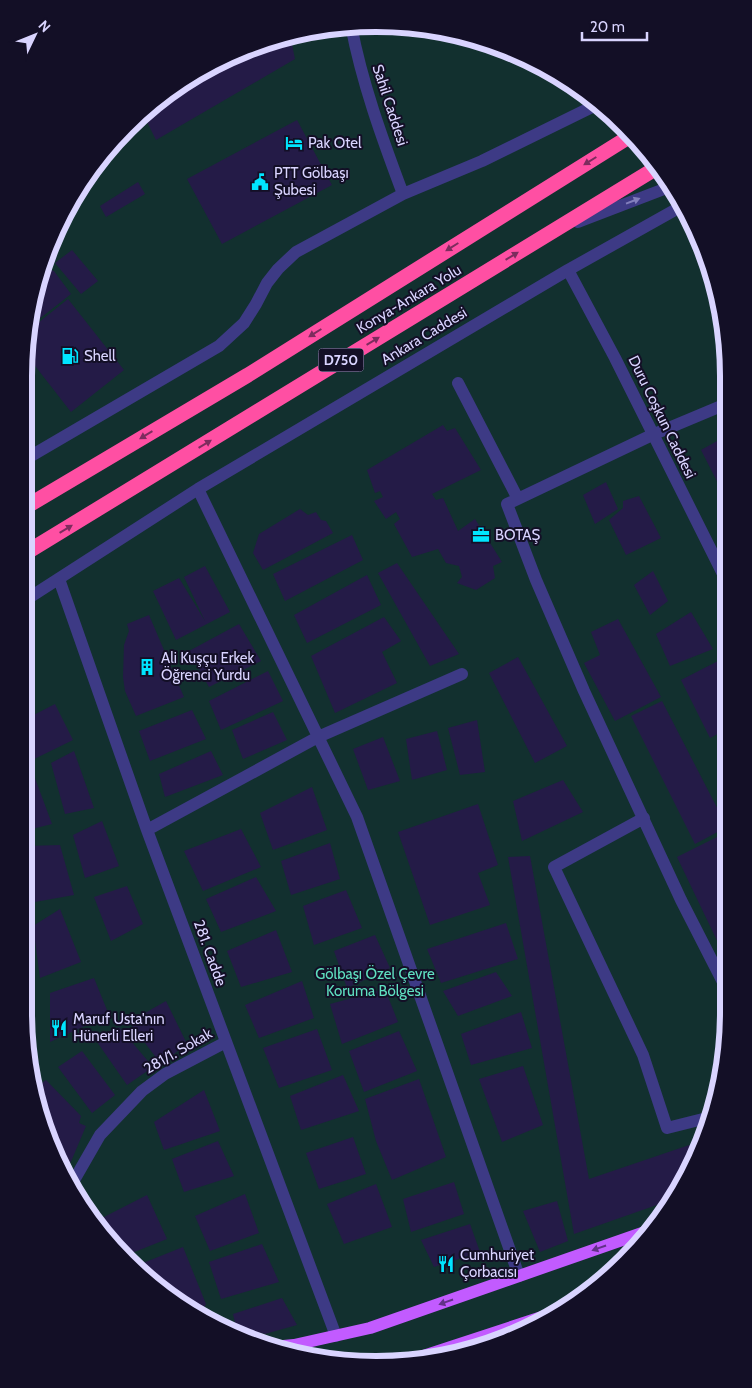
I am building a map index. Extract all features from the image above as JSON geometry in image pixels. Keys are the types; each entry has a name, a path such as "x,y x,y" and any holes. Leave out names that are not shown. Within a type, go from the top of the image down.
{"highway":[{"name":"D750","path":"32,503 248,375 625,140"},
{"name":"Konya-Ankara Yolu","path":"32,549 652,171"}],"main road":[{"path":"290,1345 370,1328 637,1235"},
{"path":"455,1346 494,1334"}],"street":[{"name":"Sahil Caddesi","path":"353,33 366,89 402,194"},
{"path":"32,455 219,346 244,323 267,283 278,269 296,252 402,194 482,161 590,108"},
{"path":"554,230 664,189"},
{"name":"Ankara Caddesi","path":"32,596 198,489 568,270 676,209"},
{"name":"Duru Coşkun Caddesi","path":"568,270 615,358 720,568"},
{"path":"458,383 518,499"},
{"path":"720,407 652,435 507,504 536,580 588,700 681,900 720,976"},
{"path":"198,489 357,817 519,1276"},
{"name":"281. Cadde","path":"59,579 147,830 336,1336"},
{"path":"147,830 318,736 462,674"},
{"path":"644,818 554,867 643,1055 667,1128 702,1119"},
{"name":"281/1. Sokak","path":"76,1178 100,1135 142,1091 165,1074 226,1042"}],"green space":[{"name":"Gölbaşı Özel Çevre Koruma Bölgesi","path":"376,32 398,33 421,35 465,44 528,68 567,90 585,103 619,133 662,185 684,224 701,266 708,287 717,331 720,376 720,1012 717,1057 708,1101 684,1164 662,1203 619,1255 567,1298 528,1320 465,1344 421,1353 376,1356 331,1353 309,1349 287,1344 245,1329 224,1320 185,1298 133,1255 103,1221 90,1203 68,1164 51,1122 39,1079 33,1034 32,376 35,331 44,287 68,224 90,185 103,167 133,133 167,103 185,90 224,68 266,51 287,44 331,35"}],"building":[{"path":"292,43 295,59 156,140 147,121 185,90 224,68"},
{"name":"PTT Gölbaşı Şubesi","path":"297,120 332,185 222,244 187,179"},
{"path":"138,182 145,194 106,217 100,206"},
{"path":"72,250 98,281 81,294 55,263"},
{"path":"50,269 54,271 71,294 37,321"},
{"path":"68,299 124,370 71,412 33,363 36,324"},
{"path":"443,425 447,431 455,428 481,470 432,494 436,500 443,498 458,531 475,519 502,562 493,566 495,578 476,590 457,583 462,577 459,566 446,563 438,549 412,557 394,524 400,519 396,512 386,519 374,501 383,497 380,491 375,493 367,470"},
{"path":"720,439 720,487 701,450"},
{"path":"606,482 618,509 595,524 583,495"},
{"path":"639,496 661,538 626,555 609,520 623,508 623,501"},
{"path":"300,509 308,515 316,512 321,520 326,521 333,533 263,570 253,553 259,534"},
{"path":"352,535 363,560 285,601 273,574"},
{"path":"397,563 459,654 430,666 378,573"},
{"path":"205,566 230,612 176,640 153,591 179,578 205,621 184,577"},
{"path":"653,571 668,601 650,615 634,585"},
{"path":"367,575 381,605 307,643 294,615"},
{"path":"691,612 713,649 670,666 656,634"},
{"name":"Ali Kuşçu Erkek Öğrenci Yurdu","path":"149,615 184,697 136,716 125,691 123,677 124,645 129,631 127,624"},
{"path":"384,617 401,641 382,652 397,683 335,713 311,656"},
{"path":"618,619 661,697 615,721 584,663 600,655 591,632"},
{"path":"239,624 261,661 209,687 189,651"},
{"path":"518,657 567,746 535,763 489,673"},
{"path":"718,661 720,665 720,733 710,738 681,680"},
{"path":"268,671 283,701 221,730 209,701"},
{"path":"662,701 720,813 720,831 695,844 631,716"},
{"path":"55,704 73,740 32,760 32,716"},
{"path":"192,710 206,739 150,761 139,731"},
{"path":"273,712 287,740 243,759 232,730"},
{"path":"477,720 485,772 460,775 448,728"},
{"path":"437,731 447,770 412,780 406,739"},
{"path":"383,737 400,781 368,790 353,749"},
{"path":"74,751 94,808 65,814 51,763"},
{"path":"211,751 223,775 165,797 159,774"},
{"path":"32,770 52,824 32,829"},
{"path":"563,780 583,812 522,841 513,801"},
{"path":"312,787 327,830 273,850 260,813"},
{"path":"478,804 498,865 478,873 490,905 430,925 398,832"},
{"path":"102,821 119,866 85,878 73,835"},
{"path":"241,829 261,867 203,891 184,851"},
{"path":"720,836 720,947 677,857"},
{"path":"330,843 340,879 291,895 281,861"},
{"path":"60,845 74,895 35,902 32,883 32,846"},
{"path":"530,856 589,1179 693,1144 684,1164 662,1203 574,1234 508,857"},
{"path":"256,877 276,911 221,932 206,899"},
{"path":"127,886 143,924 111,941 94,897"},
{"path":"346,890 362,928 314,945 303,906"},
{"path":"60,909 81,962 40,978 33,926"},
{"path":"506,923 518,959 441,983 427,949"},
{"path":"276,930 292,972 241,987 227,951"},
{"path":"375,935 390,968 347,988 334,951"},
{"path":"496,972 512,996 458,1016 443,991"},
{"path":"94,978 109,1015 50,1042 50,993"},
{"path":"302,981 314,1018 259,1038 245,1005"},
{"path":"385,989 398,1022 342,1044 330,1004"},
{"path":"166,1001 187,1044 161,1064 129,1022"},
{"path":"521,1012 532,1048 471,1065 461,1034"},
{"path":"119,1027 153,1067 127,1085 95,1039"},
{"path":"317,1029 332,1070 279,1088 263,1048"},
{"path":"399,1031 417,1071 364,1092 349,1051"},
{"path":"82,1051 115,1095 92,1113 58,1067"},
{"path":"523,1066 543,1125 502,1142 479,1079"},
{"path":"343,1075 359,1111 301,1130 290,1096"},
{"path":"419,1079 446,1157 392,1180 376,1141 365,1099"},
{"path":"46,1080 81,1116 79,1123 86,1126 70,1164 67,1162 51,1122 44,1101 41,1087"},
{"path":"204,1090 220,1131 164,1150 154,1122"},
{"path":"353,1137 366,1174 319,1189 306,1153"},
{"path":"218,1141 234,1176 184,1192 172,1159"},
{"path":"454,1182 464,1214 411,1232 403,1199"},
{"path":"376,1184 392,1227 344,1244 327,1204"},
{"path":"245,1194 259,1233 210,1251 195,1216"},
{"path":"147,1195 167,1239 131,1253 102,1218"},
{"path":"557,1201 568,1241 540,1252 523,1211"},
{"path":"470,1224 480,1252 434,1267 421,1240"},
{"path":"262,1244 279,1282 221,1299 209,1262"},
{"path":"183,1247 206,1304 203,1309 167,1285 142,1263"},
{"path":"282,1298 297,1325 265,1334 236,1325 233,1314"}],"place":[{"name":"Pak Otel","path":"294,143"},
{"name":"PTT Gölbaşı Şubesi","path":"260,182"},
{"name":"Shell","path":"70,356"},
{"name":"BOTAŞ","path":"481,535"},
{"name":"Ali Kuşçu Erkek Öğrenci Yurdu","path":"147,667"},
{"name":"Maruf Usta'nın Hünerli Elleri","path":"59,1028"},
{"name":"Cumhuriyet Çorbacısı","path":"446,1264"}]}
